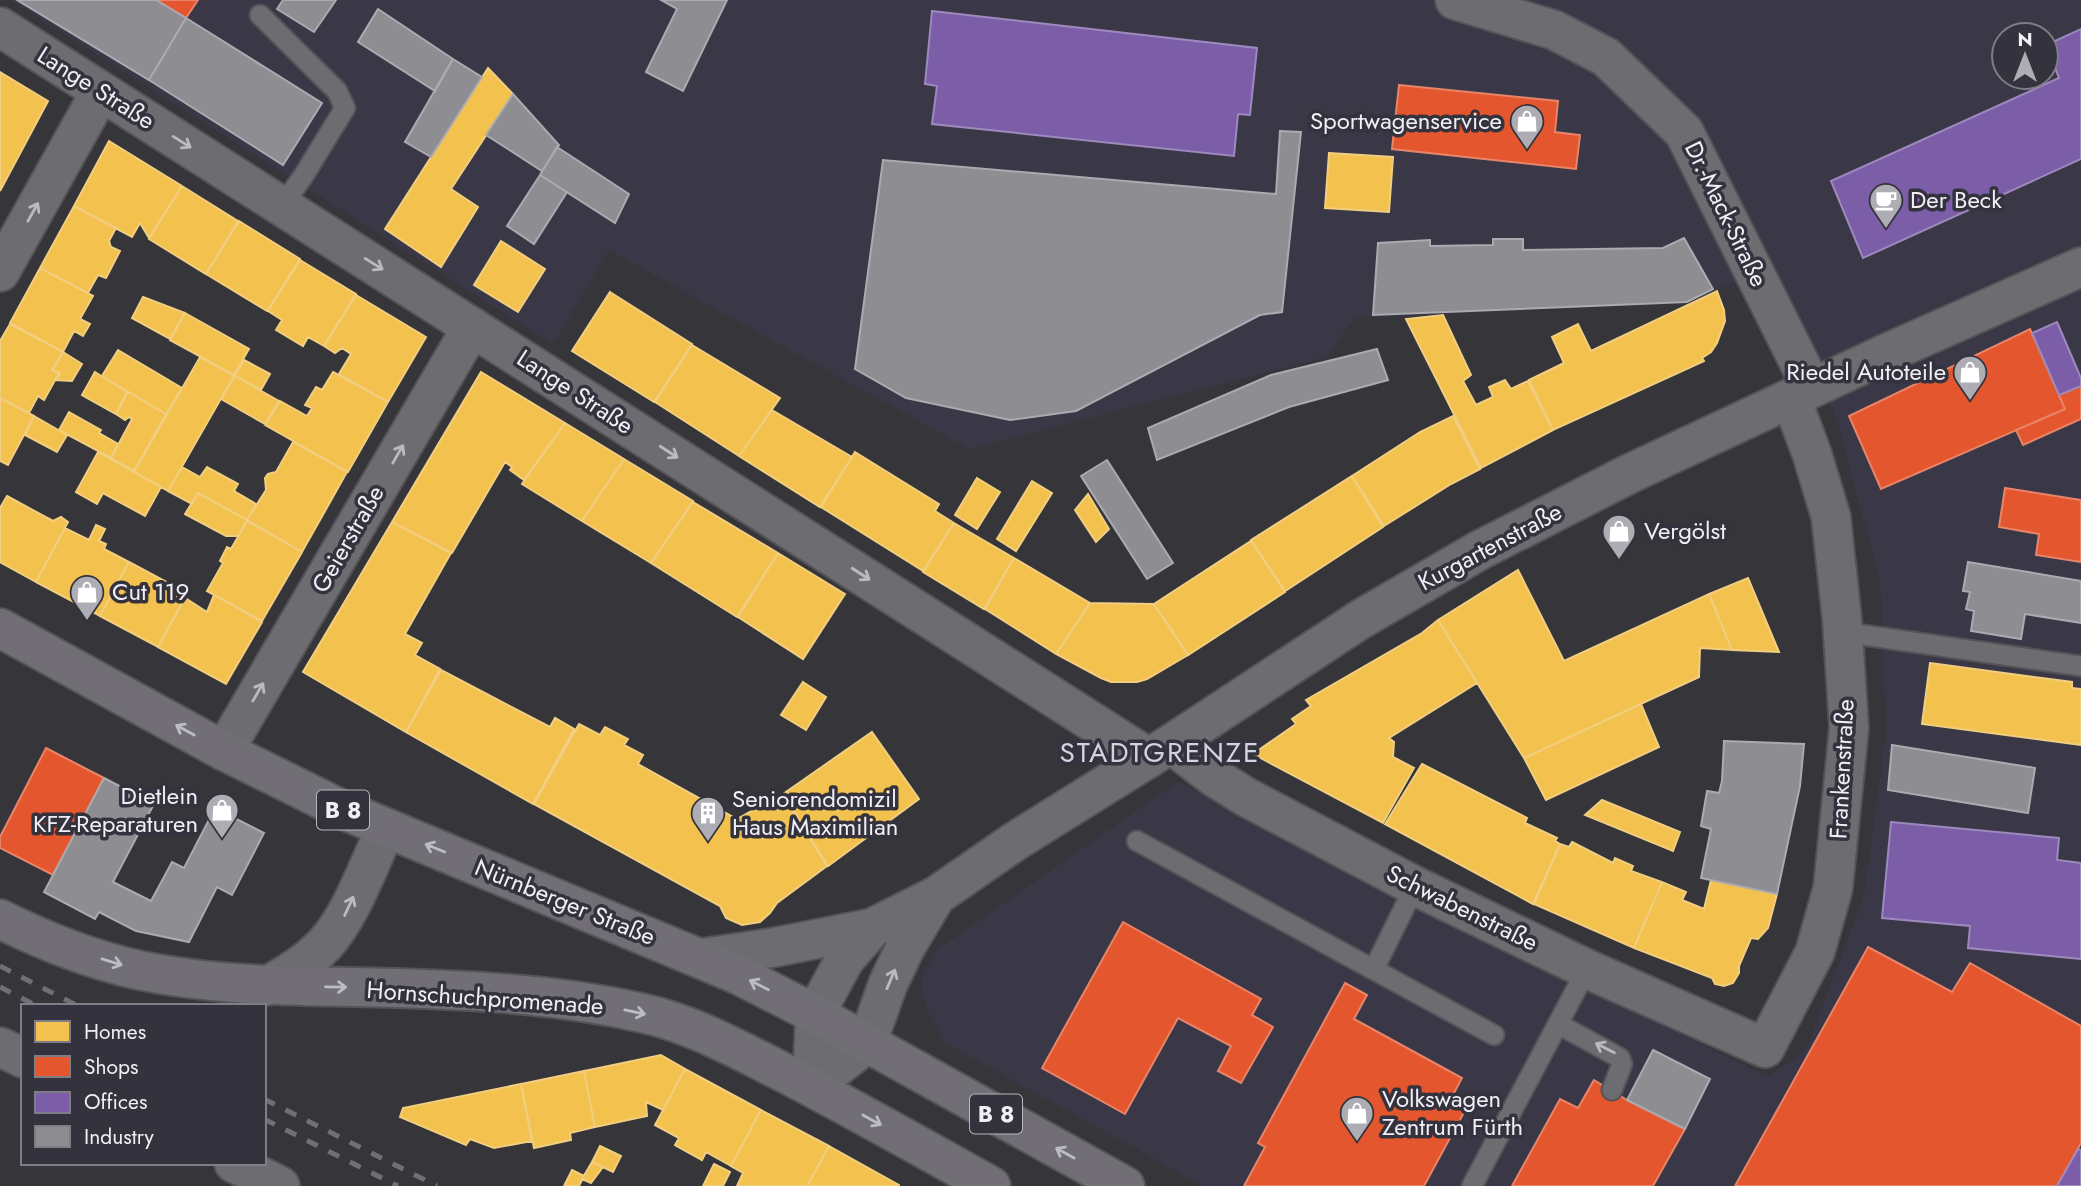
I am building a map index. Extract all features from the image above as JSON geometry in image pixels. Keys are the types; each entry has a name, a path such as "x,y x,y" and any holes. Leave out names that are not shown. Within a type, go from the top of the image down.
{"main road":[{"name":"Nürnberger Straße","path":"0,628 223,751 341,809 702,958 815,1014 1125,1186"},
{"name":"Hornschuchpromenade","path":"0,919 47,942 136,969 200,980 267,986 534,996 644,1013 716,1039 812,1087"},
{"name":"B 8","path":"812,1087 991,1186"}],"street":[{"name":"Dr.-Mack-Straße","path":"1455,0 1554,30 1605,57 1684,132 1802,393"},
{"name":"Lange Straße","path":"0,27 472,327 1160,751"},
{"path":"0,272 101,91"},
{"name":"Kurgartenstraße","path":"812,1087 815,1014 845,959 872,928 936,896 1014,842 1160,751 1361,619 1480,550 1631,473 2081,267"},
{"name":"Geierstraße","path":"223,751 472,327"},
{"name":"Frankenstraße","path":"1765,1048 1815,952 1833,888 1849,728 1831,517 1812,454 1802,393"},
{"name":"Schwabenstraße","path":"1160,751 1214,777 1246,797 1415,886 1587,969 1765,1048"},
{"path":"267,986 302,965 327,943 344,918 386,828"},
{"name":"Kurgartenstraße","path":"867,1043 888,984 905,948 936,896"},
{"path":"702,958 771,948 872,928"},
{"path":"812,1087 867,1043"},
{"path":"0,1047 21,1057"},
{"path":"238,1165 280,1186"}],"lane":[{"path":"260,15 337,91 345,108 282,206"},
{"path":"1842,632 2081,666"},
{"path":"1137,841 1494,1035"},
{"path":"1374,969 1415,886"},
{"path":"1472,1186 1587,969"},
{"path":"1558,1024 1620,1058 1622,1065 1612,1090"}],"shaded area":[{"path":"10,0 2081,0 2081,1186 1203,1186 944,1042 926,1008 921,978 937,950 1178,782 1767,1077 1806,1050 1864,896 1886,733 1880,581 1837,420 1768,267 1688,303 1355,318 1326,357 969,449 609,250 553,344"}],"building: Homes":[{"path":"488,68 513,94 451,189 478,207 441,267 385,229"},
{"path":"0,72 48,101 0,191"},
{"path":"109,141 182,186 149,238 140,223 132,237 74,206"},
{"path":"1329,153 1393,157 1389,212 1325,208"},
{"path":"182,186 238,221 206,274 149,239"},
{"path":"74,206 116,228 109,241 111,247 120,251 106,278 98,275 88,293 40,268"},
{"path":"239,221 300,259 267,311 206,274"},
{"path":"501,241 545,269 518,312 474,285"},
{"path":"300,260 356,294 324,346 308,337 303,346 276,330 282,320 268,311"},
{"path":"40,268 93,296 80,319 90,324 83,336 74,331 63,352 10,323"},
{"path":"1717,291 1725,321 1717,343 1711,352 1702,358 1704,361 1553,430 1529,380 1564,363 1552,337 1578,324 1591,351"},
{"path":"610,292 692,344 654,402 572,351"},
{"path":"356,295 426,337 388,402 339,374 351,354 342,348 335,353 324,346"},
{"path":"143,297 185,313 170,339 132,318"},
{"path":"185,313 249,349 234,375 170,340"},
{"path":"1443,315 1471,375 1463,381 1476,405 1493,397 1489,387 1505,380 1511,389 1528,381 1553,430 1481,468 1406,319"},
{"path":"10,324 63,352 52,370 59,373 44,400 38,396 29,413 0,398 0,341"},
{"path":"692,345 780,398 739,456 655,402"},
{"path":"118,350 182,388 166,414 102,376"},
{"path":"63,352 82,364 72,381 56,380 60,373 53,370"},
{"path":"200,357 234,376 168,491 134,472"},
{"path":"244,360 270,374 261,390 235,376"},
{"path":"95,372 127,392 116,414 82,395"},
{"path":"333,372 388,402 348,472 265,425 280,401 307,416 312,408 305,405 316,387 322,390"},
{"path":"481,372 565,423 524,480 510,470 512,467 505,462 452,553 392,522"},
{"path":"235,376 279,401 265,424 221,399"},
{"path":"128,392 166,414 134,471 111,458 132,419 129,417 125,420 116,414"},
{"path":"0,398 34,416 8,465 0,461"},
{"path":"772,410 852,457 820,507 739,456"},
{"path":"69,412 101,430 99,433 118,444 111,458 59,430"},
{"path":"34,416 67,435 57,452 25,435"},
{"path":"1453,416 1480,469 1384,526 1352,476 1420,432"},
{"path":"565,423 624,459 582,521 522,484"},
{"path":"293,442 347,472 302,552 247,520 266,490 265,478 276,472"},
{"path":"98,452 161,487 145,516 103,493 97,504 76,492"},
{"path":"855,452 939,504 935,511 954,523 923,571 821,507"},
{"path":"624,459 693,501 651,563 582,521"},
{"path":"182,467 200,477 207,467 238,484 234,491 256,504 247,520 198,493 192,504 168,491"},
{"path":"1352,476 1383,527 1285,591 1251,540"},
{"path":"977,478 1000,492 977,529 955,515"},
{"path":"1032,481 1052,493 1016,551 997,539"},
{"path":"198,493 247,520 238,536 226,536 185,514"},
{"path":"1088,494 1109,529 1096,542 1075,510"},
{"path":"7,496 53,521 61,517 68,522 36,582 0,562 0,508"},
{"path":"693,502 778,553 737,617 651,563"},
{"path":"247,521 302,552 262,621 207,591 223,563 220,561 227,547 231,549"},
{"path":"392,522 451,553 405,634 422,643 415,655 440,669 406,732 303,672"},
{"path":"954,523 1014,558 984,609 923,572"},
{"path":"96,525 105,529 99,541 106,544 104,549 129,562 100,616 36,582 65,528 89,540"},
{"path":"1251,541 1285,592 1188,655 1154,604"},
{"path":"778,553 845,594 803,659 738,617"},
{"path":"1014,558 1090,603 1056,654 985,609"},
{"path":"129,562 187,593 158,647 100,616"},
{"path":"1518,570 1564,661 1709,594 1732,650 1700,648 1699,677 1524,758 1438,620"},
{"path":"1748,578 1779,652 1732,650 1709,594"},
{"path":"214,595 262,622 226,684 158,647 185,598 207,612"},
{"path":"1090,603 1154,604 1188,655 1147,679 1137,682 1111,682 1056,654"},
{"path":"1438,620 1477,683 1389,738 1394,742 1393,757 1414,768 1383,823 1253,754 1296,724 1292,719 1311,706 1306,700 1422,633"},
{"path":"1930,663 2072,682 2072,688 2081,689 2081,745 1922,724"},
{"path":"441,670 550,727 555,718 574,729 533,804 406,732"},
{"path":"803,682 826,697 806,730 781,715"},
{"path":"1641,704 1659,747 1546,800 1524,758"},
{"name":"Seniorendomizil Haus Maximilian","path":"579,724 600,735 605,727 628,739 624,745 643,755 638,764 737,819 782,794 827,866 777,903 760,922 742,925 726,918 720,906 534,804"},
{"path":"872,732 919,799 828,866 783,794"},
{"path":"1422,764 1527,818 1525,823 1557,838 1555,841 1560,844 1533,904 1385,824"},
{"path":"1602,800 1680,832 1673,851 1585,815"},
{"path":"1572,842 1613,863 1615,858 1633,866 1631,871 1662,882 1634,948 1534,904 1560,844 1569,847"},
{"path":"1711,880 1777,894 1768,928 1758,939 1751,938 1739,966 1739,973 1733,983 1724,986 1715,984 1712,978 1634,948 1662,882 1686,892 1682,900 1704,909"},
{"path":"661,1055 685,1069 663,1110 646,1102 647,1116 595,1127 584,1071"},
{"path":"685,1069 761,1110 731,1166 706,1152 702,1160 675,1145 679,1138 655,1125"},
{"path":"584,1071 595,1127 570,1133 571,1140 534,1148 521,1084"},
{"path":"521,1084 532,1141 494,1148 470,1139 466,1145 400,1117 403,1108"},
{"path":"761,1110 829,1146 807,1186 737,1186 743,1173 731,1166"},
{"path":"600,1146 621,1156 613,1172 592,1162"},
{"path":"829,1146 899,1185 899,1186 807,1186"},
{"path":"592,1162 603,1167 591,1183 582,1179"},
{"path":"714,1164 730,1172 723,1186 703,1186"},
{"path":"572,1170 584,1176 579,1186 564,1186"}],"building: Shops":[{"path":"156,0 198,0 186,18"},
{"path":"1399,85 1558,101 1555,132 1580,135 1576,169 1392,149"},
{"name":"Riedel Autoteile","path":"2030,329 2065,409 1881,489 1849,416"},
{"path":"2081,386 2081,419 2023,445 2016,430 2065,409 2059,395"},
{"path":"2005,488 2081,500 2081,562 2036,555 2039,534 1999,527"},
{"path":"46,748 104,778 53,875 0,848 0,837"},
{"path":"1123,922 1261,999 1252,1015 1273,1027 1241,1083 1218,1071 1231,1046 1178,1018 1125,1114 1042,1068"},
{"path":"1868,947 1952,992 1970,963 2081,1026 2081,1143 2057,1186 1735,1186"},
{"path":"1345,983 1367,995 1354,1019 1462,1078 1452,1097 1468,1105 1424,1186 1244,1186 1265,1147 1258,1143"},
{"path":"1594,1080 1685,1129 1653,1186 1512,1186 1560,1099 1578,1108"}],"building: Offices":[{"path":"932,11 1257,48 1250,115 1238,114 1234,156 932,124 937,86 925,84"},
{"path":"2081,29 2081,159 1863,258 1831,181 2030,91 2060,91 2060,39"},
{"path":"2057,322 2081,378 2081,386 2059,395 2032,333"},
{"path":"1891,822 2059,838 2057,860 2081,863 2081,959 1968,948 1970,926 1882,918"},
{"path":"2078,1149 2081,1150 2081,1186 2057,1186"}],"building: Industry":[{"path":"17,0 156,0 186,18 149,80"},
{"path":"283,0 336,0 314,32 277,9"},
{"path":"661,0 727,0 683,91 646,72 677,9"},
{"path":"378,9 453,59 435,91 358,42"},
{"path":"186,18 322,103 283,165 149,80"},
{"path":"453,59 482,77 431,157 405,142"},
{"path":"513,94 559,145 542,171 486,135"},
{"path":"1280,131 1301,132 1282,312 1260,315 1076,411 1010,420 906,398 855,369 883,160 1276,194"},
{"path":"557,147 629,194 615,223 540,175"},
{"path":"540,175 567,192 534,244 507,226"},
{"path":"1684,238 1713,289 1687,302 1373,315 1378,243 1430,240 1430,246 1493,245 1493,239 1523,239 1523,250 1663,248"},
{"path":"1377,349 1388,380 1289,407 1157,460 1148,428 1271,375"},
{"path":"1107,460 1173,563 1147,579 1081,476"},
{"path":"1968,562 2081,581 2081,623 2025,614 2021,639 1971,631 1974,611 1966,609 1970,592 1963,591"},
{"path":"1724,741 1804,744 1800,786 1777,894 1701,878 1711,829 1701,826 1707,791 1719,793"},
{"path":"1892,745 2035,768 2028,813 1888,790"},
{"path":"104,778 154,804 113,882 151,901 172,862 184,868 215,808 264,833 232,895 217,887 189,942 136,931 99,912 95,919 44,892"},
{"path":"1653,1050 1710,1079 1685,1129 1627,1100"}],"railway":[{"path":"0,966 74,1004"},
{"path":"0,987 33,1004"},
{"path":"266,1100 437,1186"},
{"path":"266,1120 398,1186"}],"place":[{"name":"Sportwagenservice","path":"1527,151"},
{"name":"Der Beck","path":"1886,230"},
{"name":"Riedel Autoteile","path":"1970,402"},
{"name":"Vergölst","path":"1619,561"},
{"name":"Cut 119","path":"87,622"},
{"name":"Dietlein KFZ-Reparaturen","path":"222,840"},
{"name":"Seniorendomizil Haus Maximilian","path":"708,843"},
{"name":"Volkswagen Zentrum Fürth","path":"1357,1143"}],"district":[{"name":"STADTGRENZE","path":"1160,752"}]}
